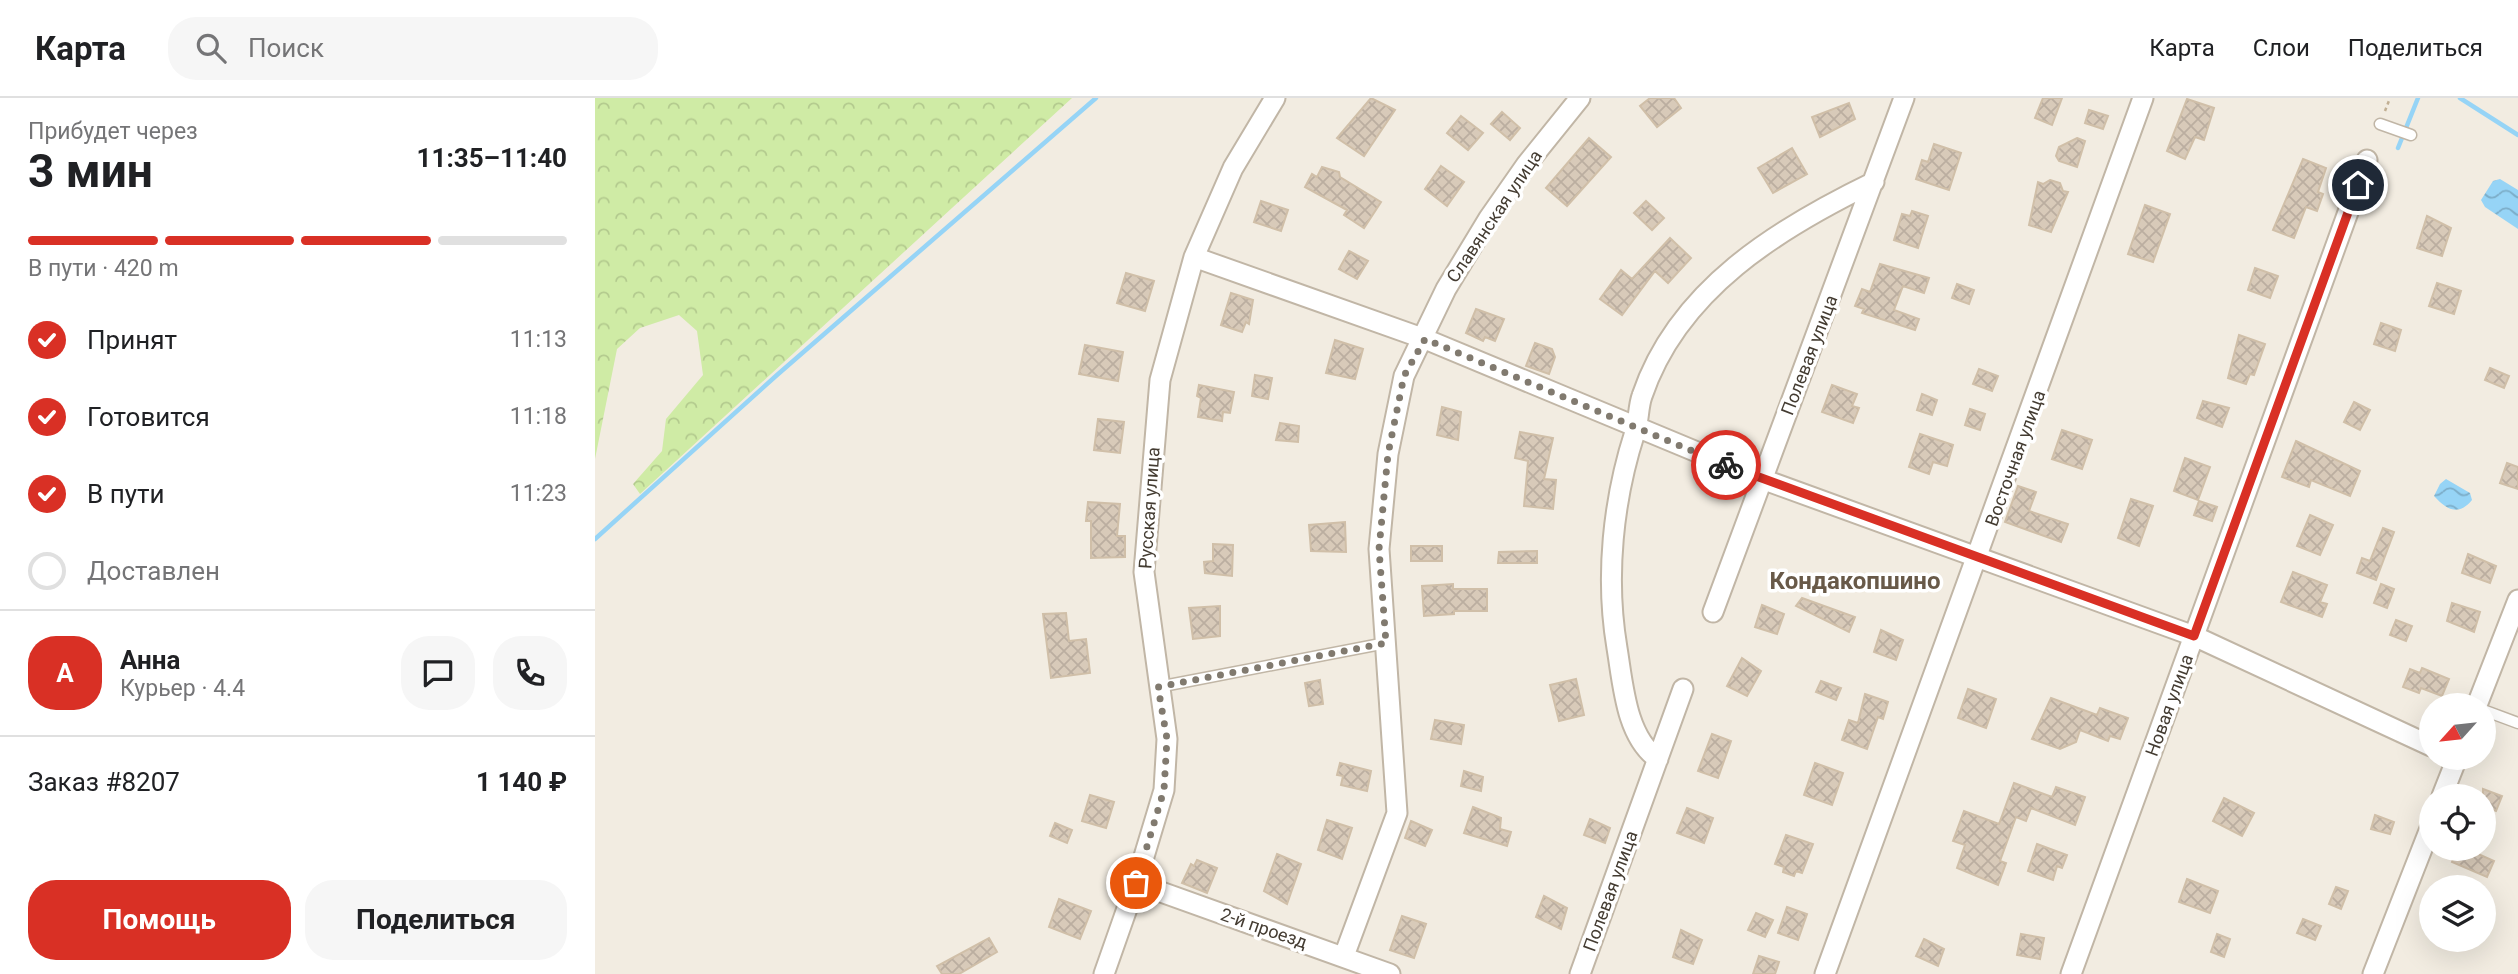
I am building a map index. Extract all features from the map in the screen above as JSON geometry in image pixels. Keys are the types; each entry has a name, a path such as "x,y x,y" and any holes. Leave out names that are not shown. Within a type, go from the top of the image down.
{"street":[{"name":"Русская улица","path":"1104,974 1136,883 1164,790 1167,739 1144,572 1160,380 1194,257 1233,168 1275,98"},
{"name":"Славянская улица","path":"1344,956 1397,813 1379,549 1388,454 1404,376 1425,339 1446,289 1489,218 1526,165 1580,98"},
{"name":"Полевая улица","path":"1713,612 1905,98"},
{"name":"Восточная улица","path":"1825,974 1978,559 2143,98"},
{"name":"Новая улица","path":"2071,974 2367,160"},
{"path":"1658,759 1644,750 1635,729 1614,628 1612,587 1619,493 1637,429 1641,397 1661,354 1711,288 1777,234 1874,181"},
{"path":"1194,257 1425,339 1762,479 2194,636 2419,740"},
{"path":"2482,693 2518,600"},
{"name":"Полевая улица","path":"1580,974 1683,689"},
{"path":"2373,974 2419,857"},
{"name":"2-й проезд","path":"1136,883 1390,974"}],"lane":[{"path":"2380,124 2411,135"},
{"path":"1158,687 1386,643"},
{"path":"2496,715 2518,723"}],"green space":[{"path":"595,98 1072,98 640,494 633,484 662,451 666,419 703,375 697,331 679,315 640,328 617,349 595,459"}],"water":[{"path":"2500,179 2518,190 2518,229 2485,207 2481,200 2493,181"},
{"path":"2446,479 2470,493 2472,500 2467,505 2457,510 2452,509 2434,496"}],"building":[{"path":"1371,98 1395,110 1364,156 1337,138"},
{"path":"1650,98 1674,98 1681,108 1657,127 1640,106"},
{"path":"2043,98 2062,98 2052,125 2035,118"},
{"path":"2187,99 2214,108 2204,140 2195,137 2185,159 2167,151"},
{"path":"1849,103 1855,119 1820,137 1812,117"},
{"path":"2089,110 2108,116 2103,129 2085,123"},
{"path":"1502,112 1520,128 1510,140 1491,124"},
{"path":"1461,116 1483,133 1468,150 1447,133"},
{"path":"1589,138 1611,157 1567,206 1546,188"},
{"path":"2077,138 2085,141 2077,167 2059,161 2056,156 2059,147"},
{"path":"1934,144 1961,153 1949,190 1916,179 1922,160 1928,162"},
{"path":"1792,148 1807,174 1773,193 1758,168"},
{"path":"2303,159 2326,168 2318,192 2323,194 2317,211 2306,207 2294,238 2273,230"},
{"path":"1441,166 1464,182 1447,206 1425,189"},
{"path":"1322,167 1339,172 1340,177 1381,202 1364,228 1344,215 1347,210 1305,187 1312,174 1317,177"},
{"path":"2050,180 2060,183 2063,191 2068,192 2051,232 2029,225 2038,182 2043,184"},
{"path":"1261,201 1288,210 1281,231 1254,222"},
{"path":"1646,201 1664,218 1652,230 1634,213"},
{"path":"2145,205 2170,214 2153,262 2128,254"},
{"path":"1912,211 1928,216 1918,248 1894,240 1902,214 1910,216"},
{"path":"2427,216 2451,228 2442,256 2417,248"},
{"path":"1670,238 1691,258 1668,283 1655,271 1622,315 1600,299 1621,270 1632,279"},
{"path":"1349,251 1368,261 1357,279 1339,269"},
{"path":"1880,264 1929,278 1924,293 1903,286 1894,310 1919,319 1915,330 1862,313 1864,309 1855,306 1862,289 1870,292"},
{"path":"2255,268 2278,276 2270,298 2248,290"},
{"path":"1126,273 1154,281 1145,311 1117,303"},
{"path":"2437,283 2461,291 2454,314 2429,306"},
{"path":"1957,284 1974,290 1969,304 1952,298"},
{"path":"1231,293 1253,300 1249,324 1246,322 1242,332 1221,325"},
{"path":"1476,309 1504,319 1495,341 1485,337 1483,341 1466,333"},
{"path":"2381,323 2401,330 2395,351 2374,344"},
{"path":"2239,335 2265,344 2254,375 2250,374 2246,384 2228,378"},
{"path":"1335,340 1363,349 1355,379 1326,373"},
{"path":"1535,343 1552,349 1555,357 1549,374 1526,366"},
{"path":"1085,345 1123,352 1118,381 1079,374"},
{"path":"2490,368 2509,376 2504,388 2485,380"},
{"path":"1979,369 1998,376 1992,391 1973,384"},
{"path":"1255,375 1272,378 1268,399 1252,396"},
{"path":"1199,385 1234,392 1230,413 1223,412 1222,421 1198,417 1201,398 1197,396"},
{"path":"1832,385 1857,394 1852,406 1859,408 1853,423 1822,412"},
{"path":"1922,394 1937,400 1932,415 1917,410"},
{"path":"2203,401 2229,408 2222,427 2197,418"},
{"path":"2354,402 2370,410 2360,430 2344,422"},
{"path":"1442,407 1461,412 1458,440 1437,435"},
{"path":"1970,409 1985,414 1980,430 1965,425"},
{"path":"1098,419 1124,422 1120,453 1094,450"},
{"path":"1280,423 1299,426 1298,442 1276,440"},
{"path":"2062,430 2092,440 2082,469 2052,459"},
{"path":"1520,432 1553,438 1544,479 1556,480 1553,509 1524,506 1528,461 1515,458"},
{"path":"1920,434 1953,445 1947,466 1933,462 1929,474 1909,467"},
{"path":"2296,441 2360,471 2350,496 2311,480 2309,487 2282,477"},
{"path":"2185,458 2210,467 2198,500 2174,491"},
{"path":"2507,463 2518,467 2518,489 2500,483"},
{"path":"2018,486 2036,492 2029,511 2068,524 2061,542 2005,522"},
{"path":"2131,499 2153,506 2139,546 2118,538"},
{"path":"2199,501 2217,507 2212,521 2194,515"},
{"path":"1088,502 1120,504 1117,536 1125,536 1125,557 1091,558 1091,521 1086,521"},
{"path":"2310,515 2333,525 2320,555 2297,546"},
{"path":"1345,522 1346,552 1311,551 1309,525"},
{"path":"2383,528 2394,532 2376,580 2357,573 2362,558 2370,561"},
{"path":"1213,544 1233,545 1232,576 1205,573 1204,562 1213,561"},
{"path":"1411,546 1442,546 1442,561 1411,561"},
{"path":"1537,551 1537,563 1498,563 1499,552"},
{"path":"2468,554 2496,566 2490,583 2462,573"},
{"path":"2293,572 2327,585 2320,602 2327,604 2322,617 2281,602"},
{"path":"1453,584 1453,589 1487,589 1487,611 1454,611 1454,614 1424,616 1422,586"},
{"path":"2381,584 2394,589 2387,608 2374,603"},
{"path":"1802,598 1855,617 1849,632 1796,606"},
{"path":"2452,603 2480,612 2474,632 2447,621"},
{"path":"1762,605 1784,614 1777,634 1755,627"},
{"path":"1220,606 1220,636 1193,639 1189,608"},
{"path":"1066,613 1069,641 1086,639 1090,673 1051,678 1043,614"},
{"path":"2396,620 2412,626 2406,641 2390,635"},
{"path":"1881,630 1903,640 1896,660 1874,652"},
{"path":"1742,658 1761,671 1747,696 1727,686"},
{"path":"2422,668 2449,679 2443,693 2421,688 2419,693 2403,687 2410,669 2420,673"},
{"path":"1576,679 1584,715 1559,721 1550,685"},
{"path":"1320,680 1323,704 1309,706 1305,683"},
{"path":"1821,681 1841,688 1836,700 1816,692"},
{"path":"1968,689 1996,699 1986,728 1958,718"},
{"path":"1865,694 1888,702 1883,719 1878,717 1867,749 1842,740 1849,720 1858,723"},
{"path":"2051,698 2097,715 2100,708 2128,718 2120,739 2110,736 2108,741 2080,730 2076,742 2060,749 2032,739"},
{"path":"1435,720 1464,725 1461,744 1431,739"},
{"path":"1712,734 1731,741 1718,778 1698,771"},
{"path":"1340,763 1371,771 1367,791 1341,785 1343,776 1337,775"},
{"path":"1815,763 1843,773 1832,805 1804,795"},
{"path":"1464,771 1483,777 1481,791 1461,786"},
{"path":"2014,783 2052,797 2056,787 2085,797 2075,825 2031,808 2026,821 2016,817 2000,861 2006,863 1998,885 1957,868 1965,845 1953,841 1964,811 1999,824"},
{"path":"2496,794 2502,796 2496,811"},
{"path":"1090,795 1114,802 1106,828 1082,821"},
{"path":"2224,798 2254,813 2242,836 2213,821"},
{"path":"1473,807 1501,818 1500,829 1511,832 1507,846 1464,833"},
{"path":"1687,808 1713,818 1704,843 1677,833"},
{"path":"2375,815 2394,822 2390,834 2371,829"},
{"path":"1590,819 1610,828 1605,843 1584,835"},
{"path":"1327,820 1352,828 1342,859 1318,850"},
{"path":"1411,821 1432,830 1425,846 1405,838"},
{"path":"1055,823 1072,830 1067,843 1050,836"},
{"path":"1786,835 1813,844 1802,873 1796,871 1794,876 1783,872 1784,867 1775,864"},
{"path":"2037,844 2067,855 2062,868 2057,866 2053,880 2028,871"},
{"path":"1277,854 1301,864 1287,904 1264,891"},
{"path":"1197,860 1217,868 1207,893 1182,883 1191,864 1194,866"},
{"path":"2452,861 2494,861 2488,875"},
{"path":"2187,879 2218,891 2210,913 2179,902"},
{"path":"2336,887 2348,891 2341,909 2329,904"},
{"path":"1544,896 1567,908 1561,929 1536,917"},
{"path":"1059,899 1091,911 1080,939 1049,927"},
{"path":"1787,907 1807,914 1798,940 1778,933"},
{"path":"1756,913 1773,920 1765,937 1748,930"},
{"path":"1402,916 1426,924 1414,958 1390,950"},
{"path":"2303,919 2321,926 2315,940 2297,933"},
{"path":"1681,930 1702,940 1693,964 1673,957"},
{"path":"2021,934 2044,938 2040,959 2017,955"},
{"path":"2217,934 2230,939 2224,957 2211,952"},
{"path":"989,938 997,952 959,974 942,974 937,966"},
{"path":"1924,939 1944,949 1938,966 1916,956"},
{"path":"1759,956 1779,962 1775,974 1753,974"}],"waterway":[{"path":"595,539 777,375 1096,98"},
{"path":"2398,148 2418,98"},
{"path":"2460,98 2518,135"}],"way so far":[{"path":"1136,883 1164,790 1167,739 1158,687 1386,643 1379,549 1388,454 1404,376 1425,339 1726,465"}],"district":[{"name":"Кондакопшино","path":"1855,581"}],"route":[{"path":"1726,465 2194,636 2358,185"}]}
